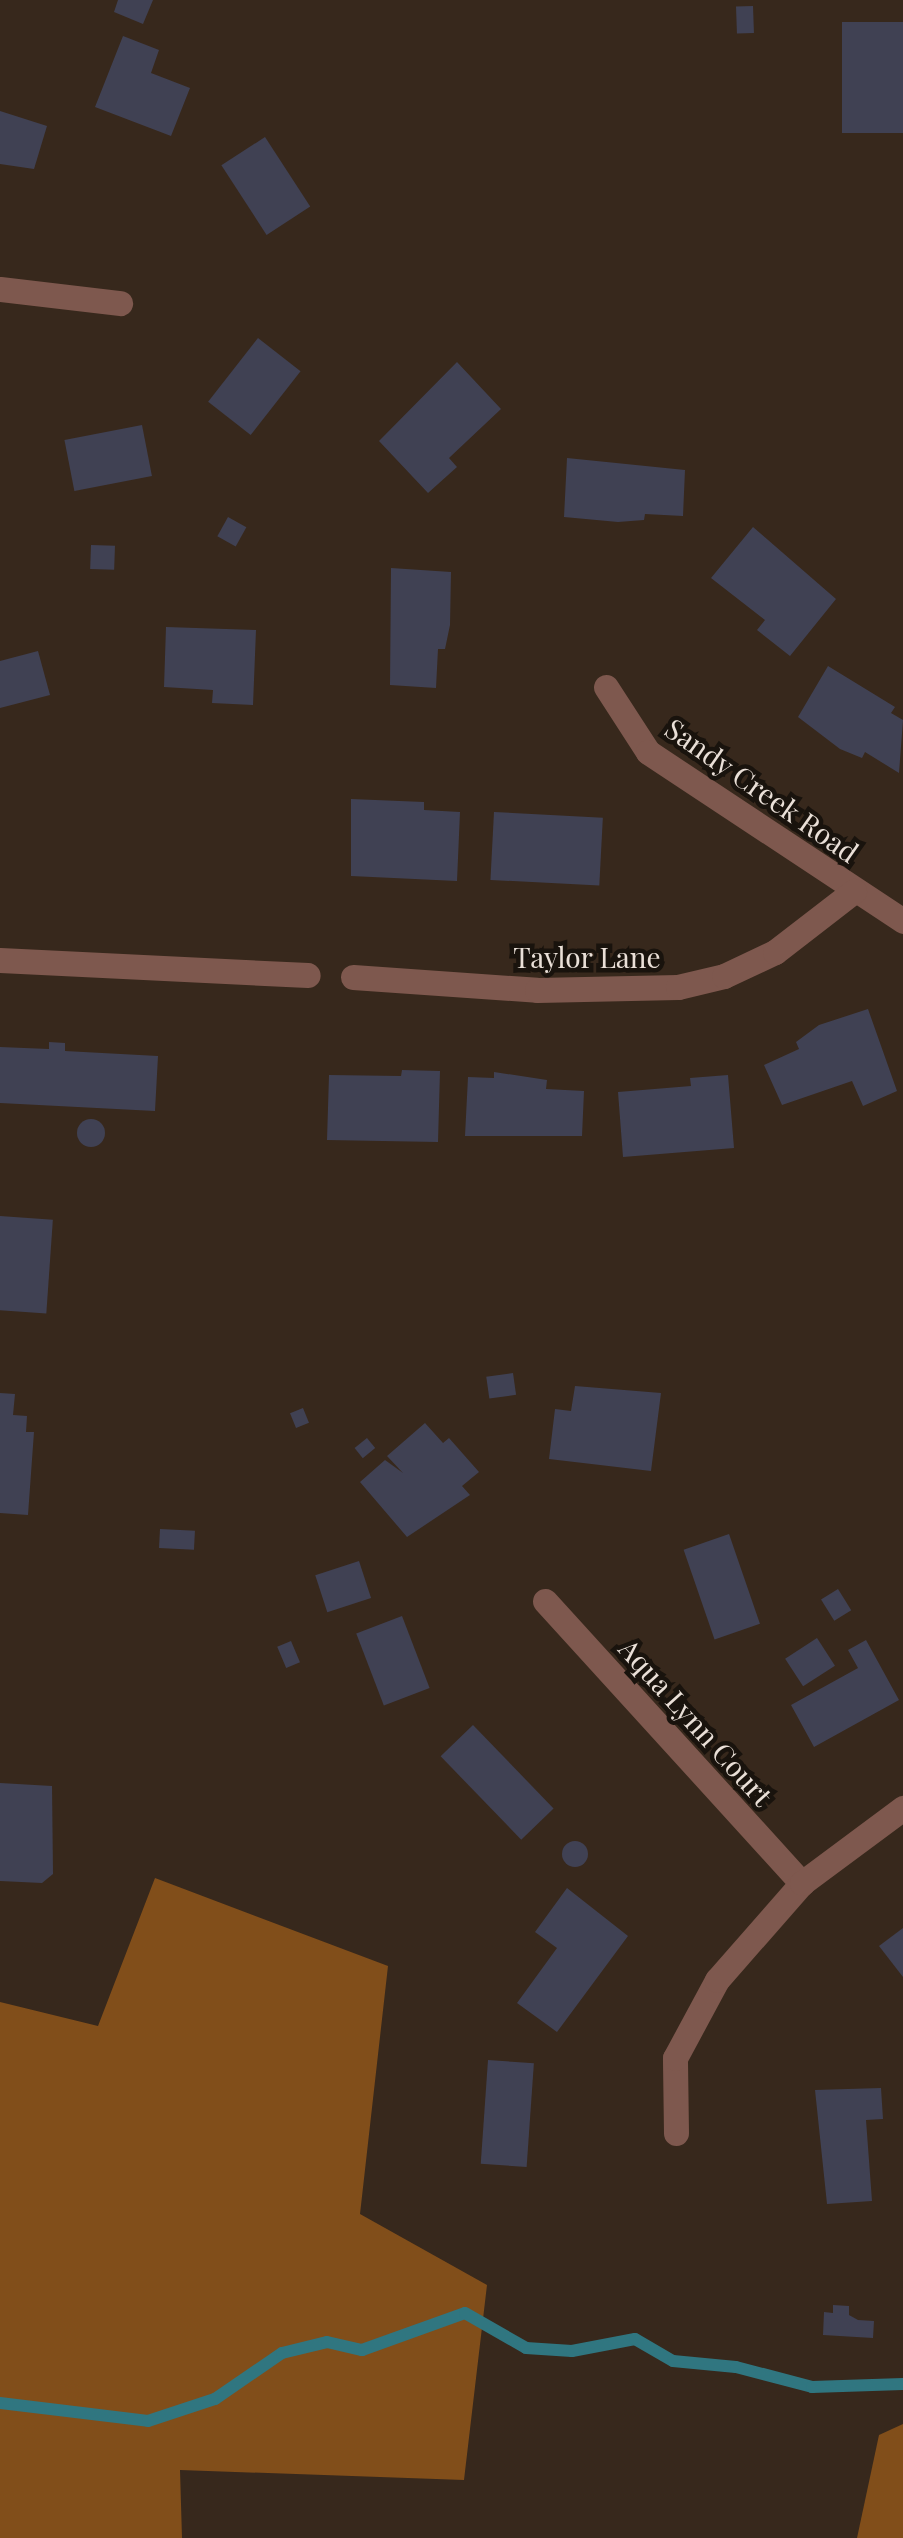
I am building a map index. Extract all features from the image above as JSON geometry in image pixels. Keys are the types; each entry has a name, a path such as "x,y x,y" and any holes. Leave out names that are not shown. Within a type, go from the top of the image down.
{"street":[{"path":"0,288 120,304"},
{"name":"Sandy Creek Road","path":"606,688 648,752 903,921"},
{"name":"Taylor Lane","path":"353,977 537,990 678,987 724,976 775,952 854,891"},
{"path":"0,960 308,975"},
{"name":"Aqua Lynn Court","path":"545,1601 802,1883"},
{"path":"676,2133 674,2058 717,1980 802,1883 903,1808"}],"shaded area":[{"path":"155,1878 388,1966 360,2214 487,2285 464,2480 180,2470 182,2538 0,2538 0,2002 98,2026"},
{"path":"903,2424 903,2538 857,2538 879,2435"}],"building":[{"path":"118,0 153,0 143,24 114,12"},
{"path":"753,6 754,33 737,34 736,7"},
{"path":"842,22 903,22 903,133 842,133"},
{"path":"123,36 159,50 151,73 190,88 171,136 95,107"},
{"path":"0,111 47,126 34,169 0,164"},
{"path":"265,137 310,207 267,235 221,165"},
{"path":"258,338 301,371 251,435 208,402"},
{"path":"457,362 501,409 449,458 457,467 428,493 379,441"},
{"path":"142,425 152,476 74,491 64,440"},
{"path":"567,458 685,470 683,516 645,514 644,520 618,522 564,517"},
{"path":"228,517 246,527 236,546 217,536"},
{"path":"753,527 836,599 790,656 757,630 765,620 711,578"},
{"path":"91,545 115,546 114,570 90,569"},
{"path":"391,568 451,572 450,625 445,649 438,649 436,688 390,685"},
{"path":"166,627 256,630 253,705 212,703 213,690 164,687"},
{"path":"38,651 50,695 0,708 0,661"},
{"path":"828,666 895,707 891,713 903,720 899,773 865,752 862,758 840,749 798,717"},
{"path":"351,799 424,802 424,810 460,812 457,881 351,876"},
{"path":"494,812 603,818 599,886 490,880"},
{"path":"868,1009 897,1091 863,1106 852,1081 782,1105 764,1065 799,1049 796,1042 819,1025"},
{"path":"49,1042 65,1043 65,1051 158,1056 155,1111 0,1103 0,1047 49,1049"},
{"path":"402,1070 440,1071 438,1142 327,1140 329,1075 401,1076"},
{"path":"494,1072 547,1080 546,1089 584,1091 582,1136 465,1136 468,1077 494,1078"},
{"path":"728,1075 734,1148 623,1157 618,1092 691,1086 690,1078"},
{"path":"91,1119 101,1123 105,1133 101,1143 91,1147 81,1143 77,1133 81,1123"},
{"path":"0,1216 53,1220 46,1313 0,1310"},
{"path":"513,1373 516,1395 489,1399 486,1377"},
{"path":"575,1386 661,1393 651,1471 549,1459 555,1409 571,1411"},
{"path":"0,1393 15,1394 13,1415 27,1416 26,1432 34,1432 28,1515 0,1513"},
{"path":"303,1408 309,1423 296,1428 290,1413"},
{"path":"425,1423 443,1443 449,1438 479,1472 462,1486 470,1495 407,1537 360,1482 385,1460 403,1473 387,1456"},
{"path":"367,1438 375,1448 363,1458 355,1448"},
{"path":"160,1529 195,1531 194,1550 159,1548"},
{"path":"729,1534 760,1624 715,1639 684,1550"},
{"path":"359,1561 371,1598 327,1612 315,1575"},
{"path":"838,1589 851,1610 834,1621 821,1600"},
{"path":"402,1616 430,1688 384,1705 356,1634"},
{"path":"817,1638 835,1666 803,1686 785,1659"},
{"path":"866,1640 899,1700 814,1747 791,1705 858,1668 848,1650"},
{"path":"291,1641 300,1662 286,1668 277,1647"},
{"path":"473,1725 554,1808 521,1840 441,1756"},
{"path":"0,1783 52,1786 53,1874 42,1883 0,1881"},
{"path":"575,1841 584,1845 588,1854 584,1863 575,1867 566,1863 562,1854 566,1845"},
{"path":"567,1888 628,1936 557,2032 517,2003 557,1948 535,1932"},
{"path":"903,1928 903,1977 879,1946"},
{"path":"488,2060 534,2063 527,2167 481,2164"},
{"path":"881,2088 883,2119 866,2120 872,2201 827,2204 815,2090"},
{"path":"833,2305 849,2306 849,2315 858,2320 874,2321 873,2338 823,2335 824,2312 833,2313"}],"waterway":[{"path":"0,2403 148,2421 215,2399 282,2353 327,2342 362,2350 465,2313 526,2348 572,2351 635,2339 673,2361 736,2367 812,2387 903,2384"}]}
